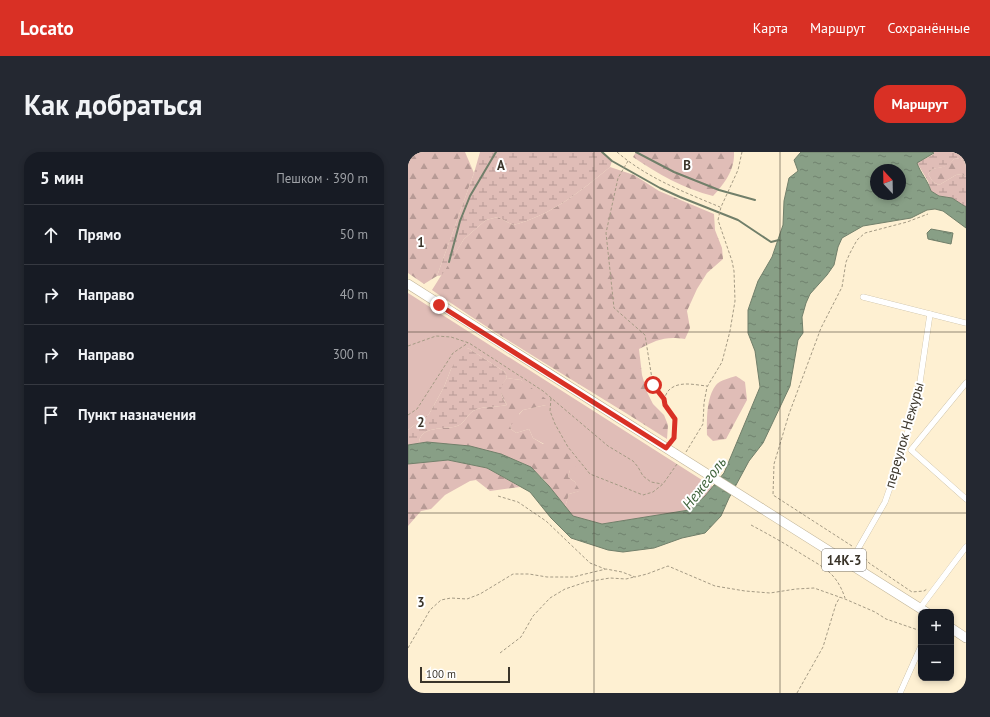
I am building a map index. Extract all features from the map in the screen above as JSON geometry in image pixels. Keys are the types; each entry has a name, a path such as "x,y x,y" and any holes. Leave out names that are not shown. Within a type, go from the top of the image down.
{"main road":[{"name":"14К-3","path":"408,284 921,609"},
{"path":"954,630 966,638"}],"street":[{"path":"863,298 966,322"},
{"name":"переулок Нежуры","path":"858,549 885,502 904,447 920,382 930,314"},
{"name":"переулок Нежуры","path":"966,383 911,450 966,499"},
{"path":"904,447 911,450"},
{"path":"924,609 936,587 966,548"},
{"path":"900,693 918,653"}],"path":[{"path":"617,152 628,161 665,184 721,207"},
{"path":"684,455 703,424 704,403 708,386 722,362 730,332 735,301 732,261 718,220 721,207 738,170 742,152"},
{"path":"628,161 618,178 606,233 614,308 645,335 653,385 664,399 665,405 675,419 674,438 666,448"},
{"path":"928,214 907,222 865,233 857,240 846,262 842,287 821,328 800,384 774,464 773,495 858,549 869,563 912,592 924,590 931,586 936,587"},
{"path":"408,346 436,336 451,337 468,343 543,391 608,446 633,461 643,476 651,482 663,484"},
{"path":"408,415 417,409 453,353 468,343"},
{"path":"664,399 667,392 679,385 688,384 708,386"},
{"path":"550,398 550,411 555,424 568,447 590,474 643,495 653,492 663,484 678,456"},
{"path":"498,496 518,502 546,521 590,563 635,577"},
{"path":"751,525 788,544 823,566 833,575 843,590 846,598"},
{"path":"500,653 521,637 533,616 550,598 565,589 592,581 610,578 626,579 635,577 668,566 715,586 745,591 770,593 814,588 846,598 886,619 918,631"},
{"path":"408,648 430,610 441,600 451,598 467,599 480,594 514,574 568,578 606,569"},
{"path":"797,693 823,646 836,604 840,596"}],"green space":[{"path":"408,152 465,152 474,173 437,276 424,284 408,273"},
{"path":"480,152 602,152 612,161 610,167 588,185 564,202 540,216 513,225 498,217 486,220 464,239 442,275 437,276 474,173"},
{"path":"636,152 734,152 734,159 731,171 721,187 713,196 682,185 662,175 633,157"},
{"path":"931,152 966,152 966,164 960,158 954,159 948,166 933,169 928,174 933,182 939,185 956,175 962,174 966,177 966,207 952,198 939,196 931,191 928,181 917,163 934,154"},
{"path":"960,158 966,164 966,177 962,174 956,175 939,185 933,182 928,174 933,169 945,166 954,159"},
{"path":"610,167 634,175 659,191 714,214 715,230 722,248 723,259 707,273 697,289 687,311 690,328 685,339 666,338 639,349 642,375 647,392 653,404 664,415 668,425 667,439 519,347 432,290 464,239 486,220 498,217 513,225 540,216 576,194"},
{"path":"408,293 713,487 689,510 602,524 573,516 565,507 569,494 579,491 575,482 568,477 570,470 544,444 533,438 529,429 516,433 511,429 510,425 523,410 546,405 521,380 507,378 505,372 468,348 451,369 444,387 429,414 408,430"},
{"path":"468,348 505,372 507,378 502,385 501,392 507,405 477,409 459,425 428,431 420,438 419,444 408,445 408,430 429,414 461,352"},
{"path":"736,376 745,382 747,400 726,439 713,441 707,435 710,396 718,383"},
{"path":"507,378 521,380 546,399 546,405 523,410 519,414 519,421 510,425 511,429 516,433 529,429 533,438 543,444 554,440 563,447 576,466 570,470 568,477 575,482 580,491 569,494 565,507 541,476 522,463 509,458 459,446 429,443 419,444 420,438 423,434 434,429 457,426 477,409 507,405 501,388"},
{"path":"448,460 487,468 520,487 490,491 476,480 470,481 445,495 431,509 421,511 408,526 408,464"}],"water":[{"path":"801,152 934,153 917,163 931,191 939,196 952,198 966,207 966,228 943,211 935,209 927,210 911,218 863,226 842,238 838,247 834,265 810,294 806,303 802,317 803,333 798,340 790,386 763,443 749,461 721,516 705,533 682,538 654,548 623,552 608,550 571,538 551,518 530,492 487,468 448,460 408,464 408,445 427,442 470,446 501,454 531,467 549,486 573,516 602,524 689,510 705,496 724,473 760,387 755,351 748,333 748,310 758,281 772,257 783,225 784,201 789,178 798,171 794,160"},
{"path":"931,229 953,233 951,244 928,239 927,233"}],"waterway":[{"path":"449,262 460,221 470,196 496,152"},
{"path":"602,152 612,161 660,188 738,220 771,242 779,240"},
{"path":"636,152 674,172 719,190 755,200"}],"route":[{"path":"439,305 666,448 674,438 675,419 665,405 664,399 653,385"}],"water label":[{"name":"Нежеголь","path":"704,483"}]}
